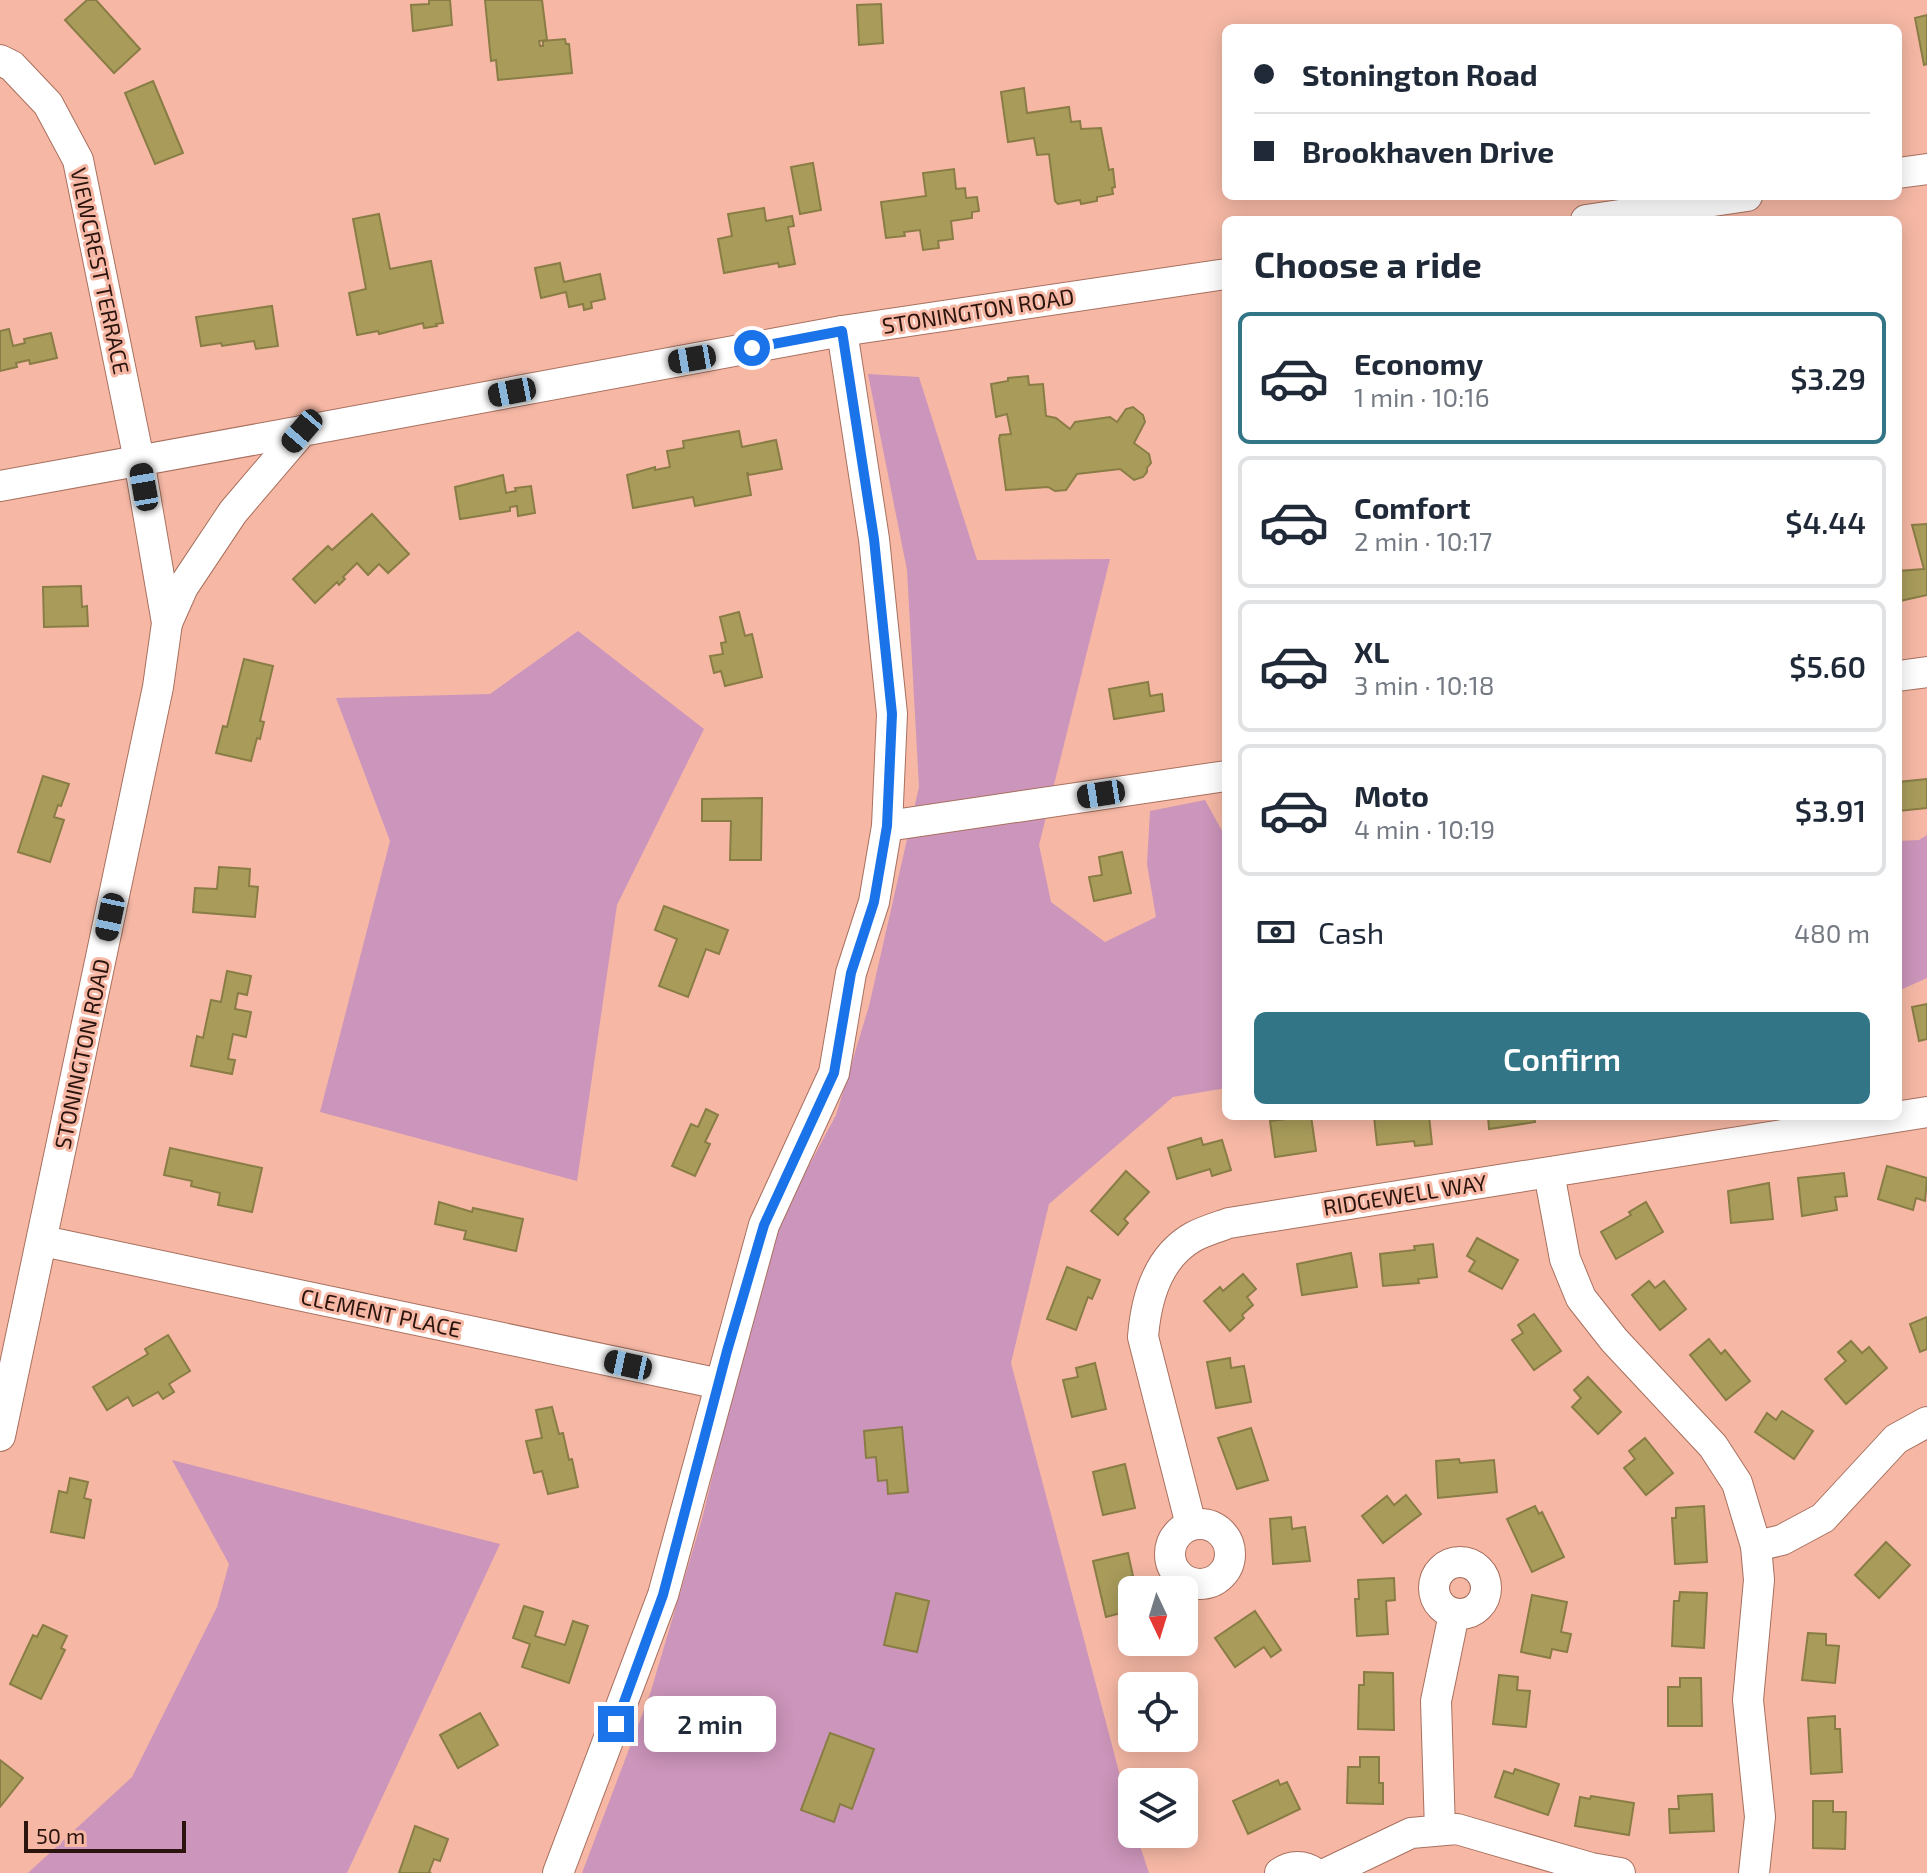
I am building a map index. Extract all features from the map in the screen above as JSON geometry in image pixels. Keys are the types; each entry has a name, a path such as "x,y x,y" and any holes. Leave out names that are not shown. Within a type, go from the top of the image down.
{"street":[{"name":"VIEWCREST TERRACE","path":"0,60 12,66 48,104 78,160 139,460"},
{"path":"1613,216 1720,200"},
{"name":"STONINGTON ROAD","path":"0,1436 158,687 167,623 183,587 233,512 302,431 842,331 1222,275"},
{"path":"558,1873 663,1595 764,1225 834,1073 851,973 874,902 887,826 892,714 874,539 842,331"},
{"path":"0,486 302,431"},
{"name":"STONINGTON ROAD","path":"139,460 167,623"},
{"path":"1902,675 1927,672"},
{"path":"887,826 1222,777"},
{"name":"RIDGEWELL WAY","path":"1902,1116 1927,1112"},
{"name":"RIDGEWELL WAY","path":"1191,1525 1143,1337 1145,1308 1162,1267 1192,1237 1229,1223 1877,1120"},
{"path":"1549,1173 1565,1259 1581,1298 1614,1340 1713,1446 1737,1483 1756,1546 1759,1580 1748,1700 1760,1817 1754,1873"},
{"name":"CLEMENT PLACE","path":"43,1241 720,1384"},
{"path":"1756,1546 1782,1540 1823,1518 1896,1439 1927,1422"},
{"path":"1440,1830 1436,1701 1454,1614"},
{"path":"1327,1873 1411,1833 1457,1829 1591,1868 1620,1873"},
{"path":"1280,1873 1292,1867 1302,1867 1315,1873"}],"shaded area":[{"path":"868,374 919,377 977,560 1110,559 1039,845 1051,902 1105,942 1156,917 1147,864 1150,811 1205,800 1222,831 1222,1089 1173,1097 1049,1204 1011,1363 1118,1768 1118,1848 1141,1848 1149,1873 582,1873 650,1694 702,1519 771,1237 836,1115 869,1006 919,787 907,570"},
{"path":"578,631 704,729 617,905 577,1181 320,1112 390,841 336,698 490,694"},
{"path":"1927,835 1927,978 1902,989 1902,841 1919,840"},
{"path":"172,1460 500,1544 347,1873 28,1873 132,1777 217,1607 229,1564"}],"building":[{"path":"87,0 96,0 140,49 114,73 65,20"},
{"path":"429,0 450,0 452,25 413,31 411,5 429,4"},
{"path":"485,0 542,0 547,40 539,41 540,46 543,46 543,41 565,39 569,44 572,73 498,80 496,60 491,61"},
{"path":"881,4 883,43 859,45 857,5"},
{"path":"1927,15 1927,64 1924,65 1915,18"},
{"path":"153,81 183,153 155,164 125,93"},
{"path":"1024,88 1027,113 1069,107 1071,122 1080,121 1081,129 1101,128 1109,170 1113,169 1113,194 1081,204 1080,200 1058,204 1055,201 1049,154 1037,155 1034,138 1008,142 1001,92"},
{"path":"813,163 821,210 800,214 791,167"},
{"path":"954,169 956,189 965,188 966,198 977,197 979,211 972,212 972,218 951,221 953,239 938,241 939,248 923,250 920,230 904,232 905,236 886,238 881,202 926,196 923,173"},
{"path":"764,208 766,221 792,216 794,226 788,227 795,264 779,267 778,263 724,273 718,239 732,236 728,214"},
{"path":"379,214 390,269 431,261 443,323 424,328 423,323 379,334 378,331 357,335 349,293 366,289 353,219"},
{"path":"560,263 564,282 600,274 605,299 591,302 592,308 584,310 583,304 569,307 566,292 541,298 535,268"},
{"path":"272,306 278,346 256,349 254,341 201,346 196,317"},
{"path":"9,329 13,346 25,343 24,339 51,333 57,358 30,364 29,360 0,371 0,331"},
{"path":"1028,376 1029,385 1043,384 1046,416 1056,418 1070,429 1075,422 1110,417 1117,422 1126,409 1133,407 1143,415 1145,422 1134,443 1149,454 1151,463 1143,477 1134,480 1120,469 1077,474 1066,490 1055,491 1048,487 1006,490 999,439 1000,435 1011,434 1007,414 996,417 991,384"},
{"path":"739,431 742,447 776,440 782,469 749,475 747,472 751,495 695,506 693,497 633,508 627,475 655,467 655,470 670,467 667,451 684,448 683,441"},
{"path":"503,475 506,493 531,486 535,513 518,516 517,506 510,507 510,511 460,519 455,487"},
{"path":"372,514 409,554 388,573 379,564 368,575 357,563 339,585 337,582 315,603 293,579 328,546 332,550"},
{"path":"1927,524 1927,595 1902,601 1902,571 1924,569 1912,525"},
{"path":"81,586 82,607 87,606 88,626 44,627 43,587"},
{"path":"739,612 745,636 752,634 762,677 725,686 721,671 714,673 710,656 723,654 721,643 726,642 720,617"},
{"path":"244,659 273,666 260,721 264,722 251,761 216,753 223,726 227,727"},
{"path":"1148,682 1150,696 1162,694 1164,711 1114,719 1109,689"},
{"path":"43,776 69,784 54,817 64,820 50,862 18,852"},
{"path":"1927,779 1927,808 1902,811 1902,782"},
{"path":"762,798 761,860 730,860 731,821 702,821 702,799"},
{"path":"1122,852 1131,893 1094,901 1089,877 1102,875 1099,857"},
{"path":"219,867 250,869 249,886 258,887 255,917 193,912 195,888 217,889"},
{"path":"664,906 728,930 719,954 706,949 688,997 659,986 677,939 655,930"},
{"path":"227,971 251,976 247,995 238,993 235,1009 251,1012 246,1037 233,1034 228,1059 235,1060 232,1074 191,1066 197,1036 203,1038 211,1000 221,1002"},
{"path":"1927,1004 1927,1039 1919,1041 1912,1007"},
{"path":"706,1109 718,1115 705,1142 710,1144 695,1176 672,1166 691,1124 698,1127"},
{"path":"1312,1120 1316,1151 1275,1157 1270,1121"},
{"path":"1374,1120 1429,1120 1432,1144 1415,1146 1414,1141 1377,1145"},
{"path":"1488,1120 1535,1120 1535,1122 1489,1129"},
{"path":"1201,1138 1203,1145 1222,1140 1231,1170 1212,1176 1210,1169 1177,1179 1168,1148"},
{"path":"170,1148 262,1168 252,1212 218,1205 220,1193 191,1186 192,1181 164,1175"},
{"path":"1887,1166 1927,1178 1925,1201 1916,1198 1913,1210 1878,1199"},
{"path":"1126,1171 1149,1192 1124,1219 1128,1223 1118,1235 1091,1211"},
{"path":"1844,1173 1847,1196 1835,1197 1837,1210 1802,1216 1798,1178"},
{"path":"1769,1183 1773,1219 1731,1223 1728,1191"},
{"path":"439,1202 472,1212 473,1208 523,1219 516,1251 464,1239 466,1231 435,1224"},
{"path":"1646,1202 1663,1232 1616,1259 1601,1232 1631,1215 1629,1212"},
{"path":"1477,1238 1518,1260 1502,1289 1469,1271 1475,1261 1467,1256"},
{"path":"1433,1244 1437,1277 1418,1279 1419,1283 1383,1286 1380,1254 1415,1250 1414,1246"},
{"path":"1351,1253 1357,1287 1302,1295 1297,1264"},
{"path":"1067,1267 1100,1280 1092,1299 1088,1297 1076,1330 1047,1319"},
{"path":"1243,1274 1256,1289 1247,1297 1253,1305 1230,1331 1204,1301 1220,1287 1223,1291"},
{"path":"1649,1281 1655,1288 1664,1281 1686,1309 1660,1330 1632,1295"},
{"path":"1534,1314 1561,1351 1534,1370 1512,1340 1523,1333 1518,1325"},
{"path":"1927,1317 1927,1349 1920,1352 1910,1324"},
{"path":"168,1335 190,1371 169,1384 174,1392 163,1399 158,1392 133,1406 128,1397 107,1410 93,1387 148,1354 145,1349"},
{"path":"1709,1339 1721,1354 1725,1350 1750,1381 1726,1400 1690,1355"},
{"path":"1851,1341 1862,1353 1869,1347 1887,1368 1846,1404 1825,1379 1846,1361 1838,1352"},
{"path":"1230,1358 1231,1368 1244,1366 1251,1402 1216,1408 1207,1362"},
{"path":"1095,1363 1106,1409 1072,1417 1063,1380 1078,1377 1076,1368"},
{"path":"1588,1377 1621,1412 1598,1434 1572,1407 1581,1398 1574,1390"},
{"path":"552,1407 559,1434 563,1433 569,1460 572,1459 578,1487 548,1494 542,1471 534,1473 526,1441 542,1438 536,1410"},
{"path":"1782,1411 1813,1431 1794,1459 1755,1432 1767,1413 1776,1420"},
{"path":"902,1427 908,1492 888,1494 887,1480 878,1481 876,1457 866,1458 864,1431"},
{"path":"1251,1428 1268,1480 1237,1489 1218,1438"},
{"path":"1645,1438 1673,1473 1646,1495 1624,1468 1635,1459 1629,1451"},
{"path":"1459,1459 1460,1463 1494,1460 1497,1492 1438,1498 1436,1461"},
{"path":"1125,1464 1135,1508 1103,1515 1093,1472"},
{"path":"70,1478 88,1482 84,1498 91,1500 84,1538 51,1532 59,1491 67,1493"},
{"path":"1406,1495 1421,1514 1383,1543 1362,1516 1387,1496 1394,1505"},
{"path":"1535,1506 1539,1514 1542,1512 1564,1557 1532,1572 1507,1519"},
{"path":"1704,1506 1707,1562 1675,1564 1672,1518 1676,1518 1676,1508"},
{"path":"1291,1517 1292,1529 1305,1527 1310,1561 1273,1564 1270,1519"},
{"path":"1886,1542 1910,1565 1879,1598 1855,1575"},
{"path":"1128,1553 1133,1576 1118,1576 1118,1614 1106,1617 1093,1561"},
{"path":"1394,1578 1395,1600 1386,1601 1388,1634 1357,1636 1355,1599 1359,1599 1358,1580"},
{"path":"1680,1592 1707,1593 1704,1648 1672,1646 1674,1601 1679,1601"},
{"path":"896,1593 929,1601 917,1652 884,1645"},
{"path":"1532,1595 1567,1602 1561,1632 1571,1634 1567,1652 1552,1649 1550,1658 1521,1652"},
{"path":"524,1606 543,1612 535,1636 565,1645 573,1621 588,1626 569,1683 522,1667 530,1644 513,1638"},
{"path":"1255,1611 1281,1650 1271,1657 1264,1647 1235,1667 1215,1638"},
{"path":"43,1625 67,1636 61,1648 65,1650 41,1699 10,1684 33,1635 37,1637"},
{"path":"1808,1633 1826,1634 1826,1645 1839,1646 1835,1683 1802,1680"},
{"path":"1364,1672 1393,1673 1394,1730 1358,1729 1359,1685 1364,1685"},
{"path":"1499,1675 1518,1677 1517,1690 1530,1691 1526,1727 1493,1724"},
{"path":"1680,1678 1701,1678 1702,1726 1668,1726 1668,1687 1680,1687"},
{"path":"480,1713 498,1745 458,1768 440,1735"},
{"path":"1835,1716 1835,1729 1840,1729 1842,1772 1811,1774 1808,1718"},
{"path":"830,1733 874,1749 852,1809 840,1804 834,1822 801,1810"},
{"path":"1360,1757 1379,1757 1383,1804 1347,1803 1348,1767 1360,1767"},
{"path":"0,1760 23,1778 0,1807"},
{"path":"1515,1769 1559,1784 1548,1815 1495,1797 1504,1771 1513,1774"},
{"path":"1278,1780 1280,1785 1287,1782 1300,1809 1248,1834 1233,1801"},
{"path":"1712,1794 1714,1831 1670,1833 1669,1809 1679,1809 1678,1796"},
{"path":"1591,1796 1634,1803 1629,1835 1575,1826 1580,1797 1590,1799"},
{"path":"1813,1801 1833,1801 1833,1812 1846,1812 1845,1849 1813,1848"},
{"path":"415,1826 448,1839 440,1861 434,1859 431,1873 399,1873"}],"route":[{"path":"616,1724 663,1595 727,1351 764,1225 834,1073 851,973 874,902 887,826 892,714 874,539 842,331 752,348"}]}
